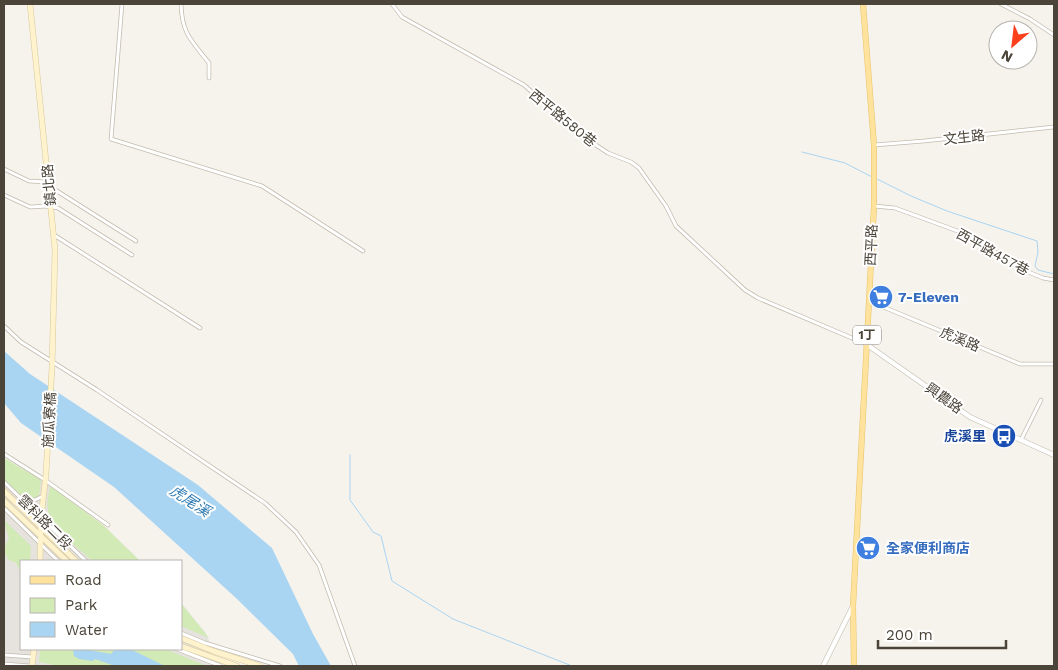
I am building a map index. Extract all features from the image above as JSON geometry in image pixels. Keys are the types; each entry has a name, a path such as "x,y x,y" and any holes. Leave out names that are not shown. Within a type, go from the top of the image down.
{"main road":[{"name":"鎮北路","path":"30,4 55,250 52,365"},
{"name":"西平路","path":"854,666 853,606 874,206 874,144 863,4"},
{"name":"施瓜寮橋","path":"40,560 42,544 41,518 46,477 52,365"},
{"name":"雲科路二段","path":"4,491 75,560"},
{"name":"雲科路二段","path":"4,501 66,560"},
{"path":"182,638 204,648 260,666"},
{"path":"182,646 237,666"},
{"path":"31,666 34,650"}],"street":[{"path":"122,4 111,139 262,186 363,251"},
{"path":"181,4 182,21 188,38 210,63 209,78"},
{"name":"西平路580巷","path":"392,4 402,17 524,85 579,134 608,153 631,162 639,168 666,206 676,226 745,290 758,298 866,344"},
{"path":"1001,4 1030,19 1054,35"},
{"name":"文生路","path":"874,144 1054,127"},
{"path":"4,169 29,181 49,184 136,241"},
{"path":"4,195 30,207 58,208 132,255"},
{"name":"西平路457巷","path":"874,206 895,208 971,236 1021,269 1043,278 1054,280"},
{"path":"53,235 200,328"},
{"name":"虎溪路","path":"869,301 1020,364 1054,364"},
{"path":"4,326 21,342 52,365 105,395 265,503 296,532 319,565 356,666"},
{"name":"興農路","path":"866,344 970,417 1054,455"},
{"path":"1020,440 1041,400"},
{"path":"4,454 46,477 108,525"},
{"name":"雲科路二段","path":"4,482 85,560"},
{"path":"23,500 35,500 44,496"},
{"name":"雲科路二段","path":"4,508 57,560"},
{"name":"西平路","path":"823,666 853,606"},
{"path":"182,633 205,643 280,666"},
{"path":"180,650 221,666"},
{"path":"4,655 33,657"},
{"path":"4,664 31,666"}],"shaded area":[{"path":"4,458 50,486 103,525 139,560 20,560 20,650 182,650 182,604 205,632 221,666 4,666"}],"green space":[{"path":"4,458 41,480 39,496 34,498 24,497 4,479"},
{"path":"50,486 103,525 139,560 91,560 66,538 54,524 47,504"},
{"path":"4,520 31,546 30,560 20,560 20,571 16,563 9,560 6,555 5,547 9,539"},
{"path":"182,604 209,638 182,626"},
{"path":"40,650 167,650 207,666 59,666 39,662"}],"water":[{"name":"虎尾溪","path":"4,351 30,374 198,485 272,548 313,634 331,666 299,666 293,654 236,598 114,487 21,423 4,403"},
{"path":"73,650 89,650 111,654 114,650 132,650 165,666 115,666 95,659 93,661 79,659 74,656"}],"waterway":[{"path":"802,152 845,163 872,177"},
{"path":"875,178 947,211 1037,241 1038,252 1035,266 1038,270 1054,274"},
{"path":"350,455 350,500 373,532 381,536 392,581 453,619 572,666"}],"place":[{"name":"7-Eleven","path":"881,297"},
{"name":"虎溪里","path":"1004,436"},
{"name":"全家便利商店","path":"868,548"}]}
